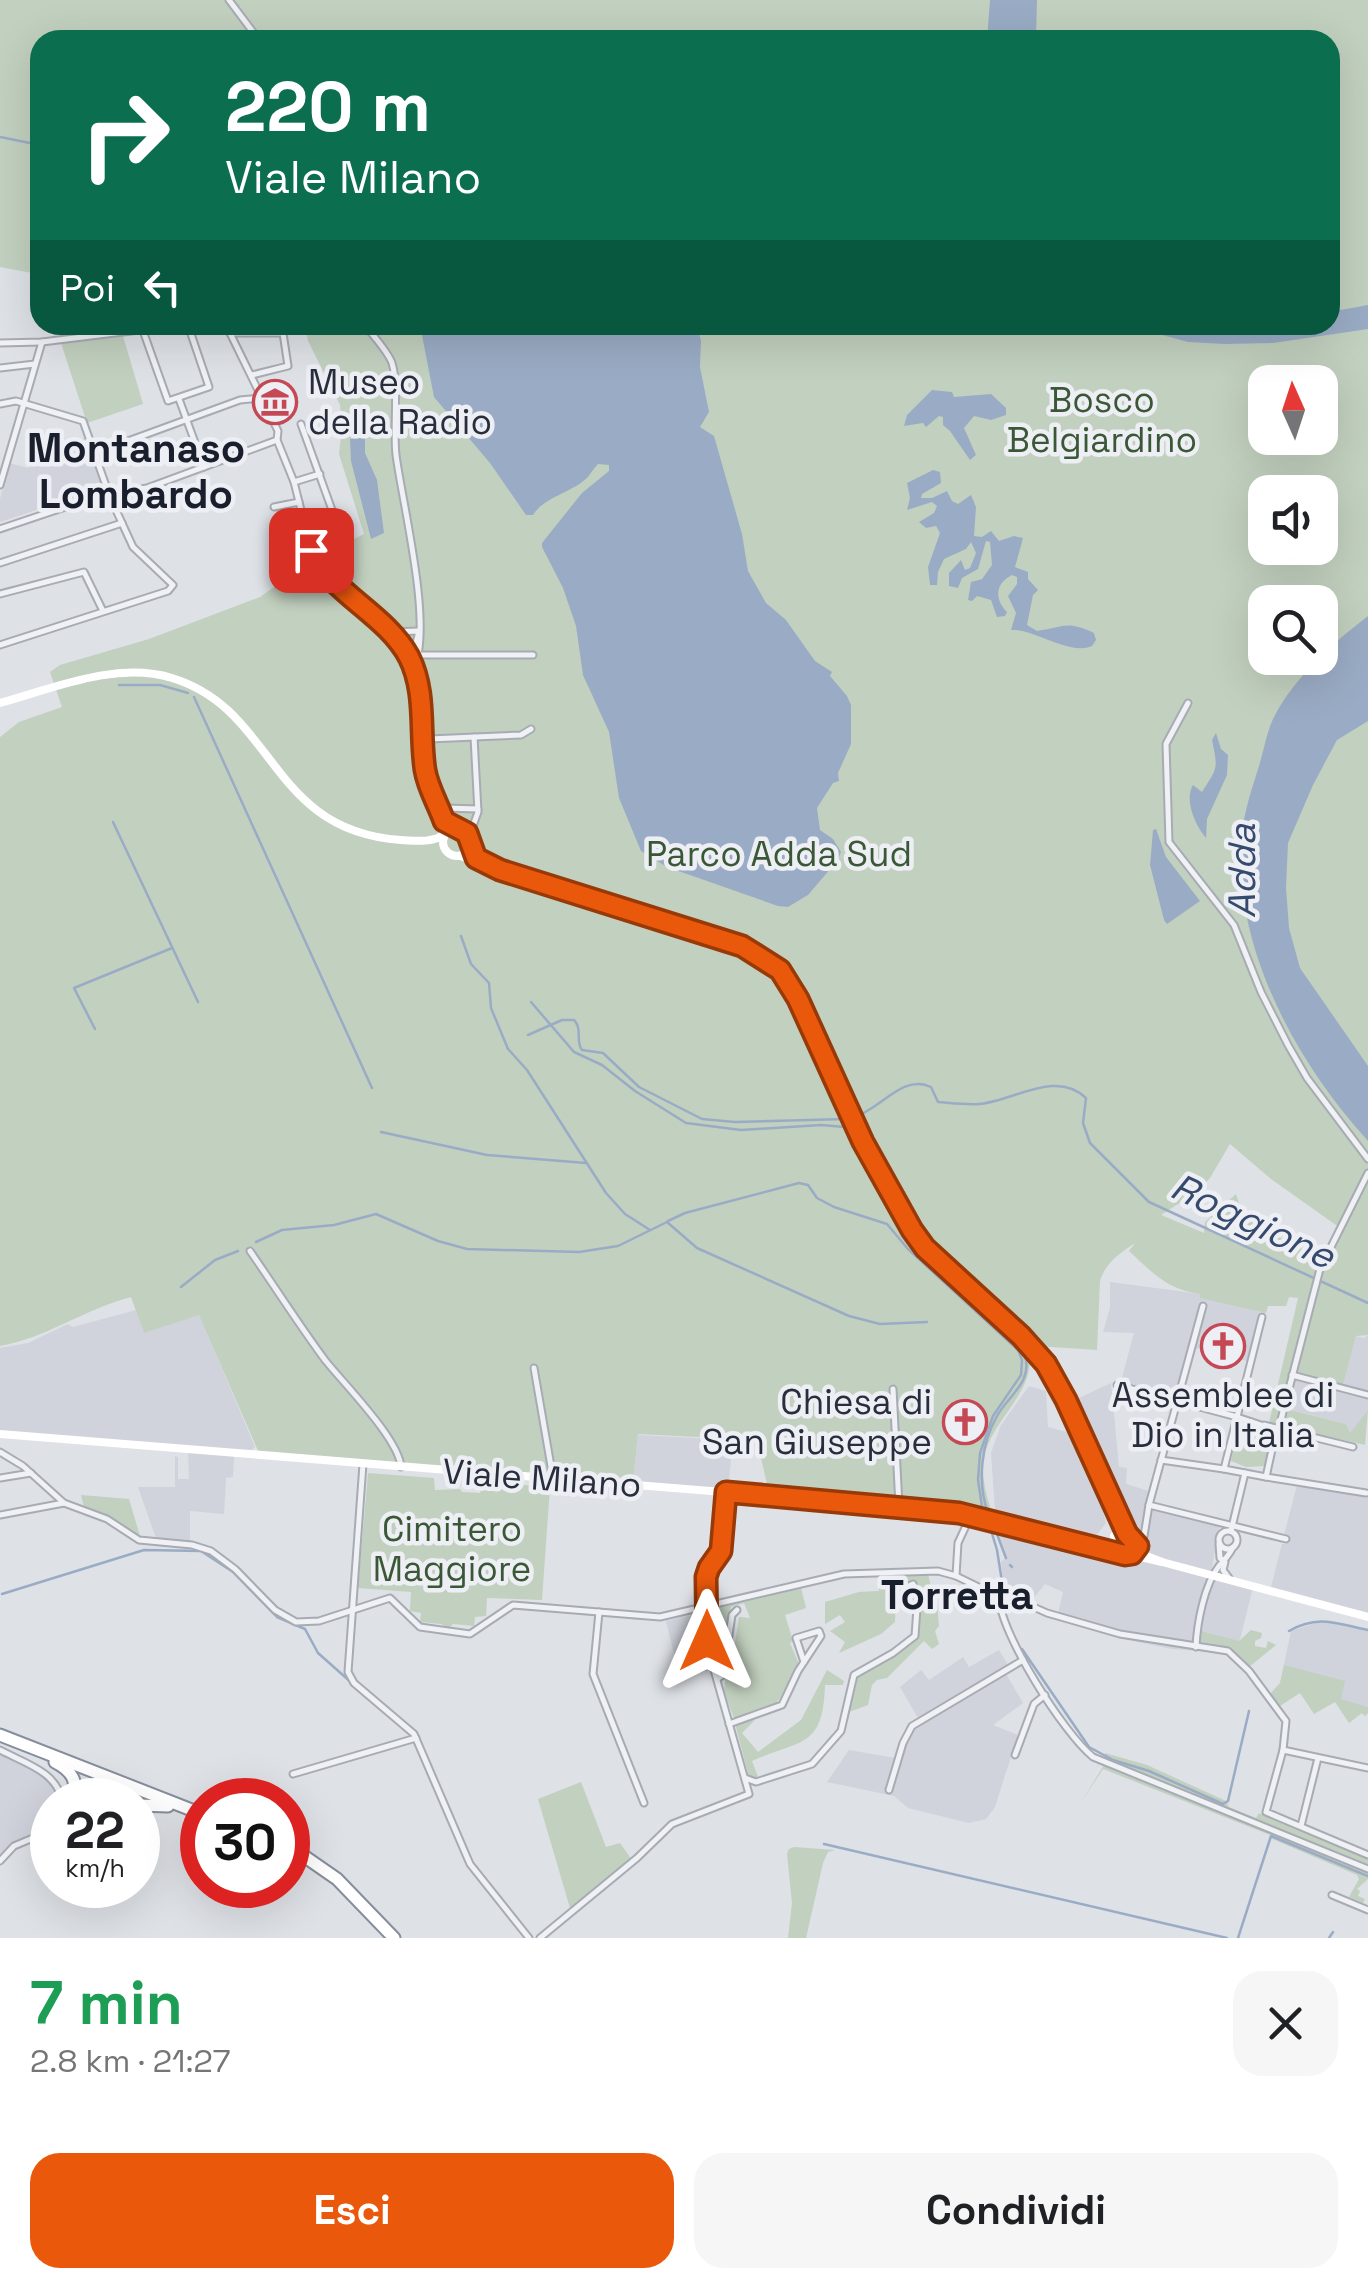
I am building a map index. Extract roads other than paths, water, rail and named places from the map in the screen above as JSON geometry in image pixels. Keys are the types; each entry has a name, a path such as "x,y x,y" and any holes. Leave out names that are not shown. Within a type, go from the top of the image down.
{"highway":[{"path":"0,1735 66,1768 72,1778"},
{"path":"0,1735 180,1805"},
{"path":"310,1862 337,1879 394,1938"},
{"path":"310,1866 345,1894 386,1938"}],"street":[{"path":"229,0 252,30"},
{"path":"0,343 88,335"},
{"path":"144,335 168,402 209,387 188,335"},
{"path":"232,335 278,431 277,440"},
{"path":"252,375 288,366 283,335"},
{"path":"372,335 392,362 396,452 413,553 419,631 420,653 414,669"},
{"path":"0,485 42,342"},
{"path":"0,368 34,364"},
{"path":"179,398 204,467"},
{"path":"95,453 240,400 262,398"},
{"path":"0,404 23,403 82,420 133,547 173,587 0,646"},
{"path":"301,424 336,521"},
{"path":"2,528 109,494 147,488 277,440"},
{"path":"277,440 294,482 314,557 407,651 421,694 425,770 444,821 446,850"},
{"path":"0,454 8,457"},
{"path":"294,482 321,474"},
{"path":"274,507 300,502"},
{"path":"0,563 122,523"},
{"path":"0,594 84,572 104,612"},
{"path":"389,632 419,631"},
{"path":"407,651 419,631"},
{"path":"407,651 534,655"},
{"path":"0,703 109,674 168,677 209,694 226,708 290,787 322,815 368,835 421,840 437,839 473,824"},
{"path":"1188,702 1166,744 1168,842 1234,925 1260,992 1307,1078 1368,1160"},
{"path":"478,809 446,809 433,777 429,738 520,735 530,729"},
{"path":"460,856 470,841 478,809 474,737"},
{"path":"444,821 470,841 480,861"},
{"path":"421,840 500,870 742,946 780,970 798,999 852,1118 920,1242 1040,1356 1056,1379 1133,1539 1132,1554 1121,1554 1111,1546 1118,1524 1117,1511"},
{"path":"1266,1476 1317,1278 1368,1173"},
{"path":"250,1251 326,1361 367,1410 400,1457 402,1467"},
{"path":"1133,1539 1145,1528 1202,1306"},
{"path":"1224,1469 1262,1316"},
{"path":"534,1368 553,1478"},
{"path":"1292,1374 1368,1395"},
{"path":"1117,1385 1354,1448"},
{"path":"892,1389 899,1506"},
{"path":"1271,1426 1281,1419"},
{"path":"1258,1424 1276,1439"},
{"name":"Viale Milano","path":"0,1434 899,1506 970,1515 1368,1617"},
{"path":"0,1452 31,1473 64,1504 108,1519 144,1542 204,1548 229,1563 280,1614 296,1622 320,1621 390,1598 420,1627 470,1634 513,1606 660,1617 796,1583 864,1571 938,1571 999,1597 1120,1634 1226,1650 1246,1668 1286,1719 1283,1750 1266,1812 1368,1854"},
{"path":"1161,1460 1366,1492"},
{"path":"364,1464 350,1677 416,1738 470,1864 530,1938"},
{"path":"0,1478 31,1473"},
{"path":"1232,1581 1223,1570 1237,1540 1232,1529 1245,1473"},
{"path":"540,1938 672,1824 749,1794 707,1641 708,1570 721,1551 726,1492"},
{"path":"0,1515 64,1504"},
{"path":"1149,1505 1286,1540"},
{"path":"956,1576 958,1543 970,1515"},
{"path":"1226,1562 1220,1558 1219,1542 1222,1534 1232,1529"},
{"name":"Viale Milano","path":"1081,1543 1100,1544 1113,1537 1133,1539 1146,1556 1162,1562"},
{"path":"1219,1542 1224,1548 1233,1547"},
{"path":"1196,1647 1206,1596 1219,1566 1226,1562"},
{"path":"744,1777 756,1782 808,1767 841,1732 854,1675 915,1636 916,1589"},
{"path":"707,1593 718,1604"},
{"path":"999,1597 1002,1621 1023,1660 1076,1740 1093,1757 1368,1869"},
{"path":"717,1679 723,1674 732,1615 737,1610"},
{"path":"599,1612 593,1674 644,1803"},
{"path":"729,1724 779,1708 821,1636 819,1631 796,1638 804,1662"},
{"path":"889,1790 912,1726 1023,1660"},
{"path":"1015,1754 1034,1704 1045,1696"},
{"path":"294,1774 416,1738"},
{"path":"0,1750 51,1778"},
{"path":"1283,1750 1368,1768"},
{"path":"1300,1826 1318,1758"},
{"path":"0,1860 14,1846 30,1839"},
{"path":"1332,1895 1368,1910"}],"water":[{"path":"990,0 1037,0 1036,30 988,30"},
{"path":"1368,305 1368,329 1340,333 1340,310"},
{"path":"422,335 700,335 700,367 709,412 700,427 714,436 742,534 748,571 766,603 786,620 815,661 832,672 830,676 851,705 851,744 838,773 839,781 833,783 817,808 820,830 833,839 841,852 808,895 788,907 778,906 667,867 641,851 619,798 609,732 583,675 576,626 563,588 542,547 582,493 609,471 609,465 598,464 582,482 544,503 533,515 526,515 490,463 434,397"},
{"path":"1162,335 1327,335 1273,343 1188,342"},
{"path":"932,390 952,392 954,397 991,394 1006,408 1006,415 991,420 974,416 964,428 976,455 970,460 943,425 943,417 926,427 923,423 904,426 907,415"},
{"path":"365,437 365,453 377,480 384,533 371,539 351,461 350,439"},
{"path":"933,470 940,472 941,483 921,498 947,491 958,504 971,495 976,507 974,536 982,537 991,531 999,541 1014,536 1023,538 1015,567 1028,572 1028,579 1038,590 1033,595 1027,625 1037,631 1066,626 1085,629 1094,633 1096,640 1092,646 1062,645 1011,630 1016,613 1008,596 1017,584 1017,577 1012,575 998,592 1007,612 1005,616 997,617 991,600 977,596 968,600 971,582 982,579 992,565 990,542 986,541 978,569 962,578 958,588 949,586 949,573 961,560 965,570 970,568 976,553 971,542 966,549 944,559 937,585 930,585 928,567 940,533 936,526 926,528 919,522 934,513 937,506 932,502 907,510 907,483"},
{"name":"Adda","path":"1368,616 1368,721 1337,740 1313,785 1288,843 1286,888 1289,928 1300,968 1368,1066 1368,1141 1319,1079 1278,1009 1251,934 1240,855 1246,810 1275,715 1304,675 1338,675 1338,641"},
{"path":"1216,733 1221,749 1228,755 1227,775 1207,819 1206,838 1195,819 1190,798 1193,785 1202,792 1214,772 1212,740"},
{"path":"1156,829 1166,857 1200,901 1167,924 1150,865"}],"waterway":[{"path":"0,137 30,143"},
{"path":"119,685 160,685 188,693"},
{"path":"194,697 372,1088"},
{"path":"113,822 198,1002"},
{"path":"461,936 471,964 489,983 491,1008 508,1049 527,1070 606,1193 625,1214 650,1230"},
{"path":"95,1029 74,988 172,948"},
{"path":"531,1002 574,1052 602,1065 686,1123 741,1130 821,1125 845,1127 852,1132 911,1245 1008,1332 1025,1356 1023,1381 997,1416 984,1451 982,1477 988,1513"},
{"name":"Roggione","path":"528,1035 562,1020 574,1020 582,1050 603,1053 639,1087 702,1119 846,1119"},
{"name":"Roggione","path":"854,1117 911,1085 931,1087 938,1102 969,1104 992,1102 1048,1086 1074,1090 1086,1098 1083,1123 1090,1143 1149,1202 1368,1303"},
{"path":"381,1132 487,1155 586,1163"},
{"path":"668,1221 799,1183 808,1185 817,1198 834,1207 887,1224 908,1249 1018,1350 1022,1360 1021,1375 993,1416 980,1453 978,1480 983,1513"},
{"path":"256,1242 282,1230 334,1225 376,1214 467,1249 579,1252 618,1246 667,1222 697,1248 849,1316 880,1324 927,1322"},
{"path":"181,1287 215,1260 238,1251"},
{"path":"994,1526 1006,1558"},
{"path":"990,1527 1004,1594"},
{"path":"2,1594 144,1550 201,1551 233,1572 277,1617 305,1629 318,1653 380,1708"},
{"path":"1289,1631 1319,1622 1368,1630"},
{"path":"1022,1649 1089,1747 1223,1804 1228,1801 1249,1711"},
{"path":"1238,1938 1271,1836 1368,1876"},
{"path":"824,1844 1227,1938"},
{"path":"1329,1938 1333,1932"}],"place":[{"name":"Museo della Radio","path":"275,402"},
{"name":"Assemblee di Dio in Italia","path":"1223,1346"},
{"name":"Chiesa di San Giuseppe","path":"965,1422"}],"district":[{"name":"Montanaso Lombardo","path":"136,471"},
{"name":"Torretta","path":"957,1595"}],"park label":[{"name":"Bosco Belgiardino","path":"1102,420"},
{"name":"Parco Adda Sud","path":"779,854"},
{"name":"Cimitero Maggiore","path":"452,1549"}]}
